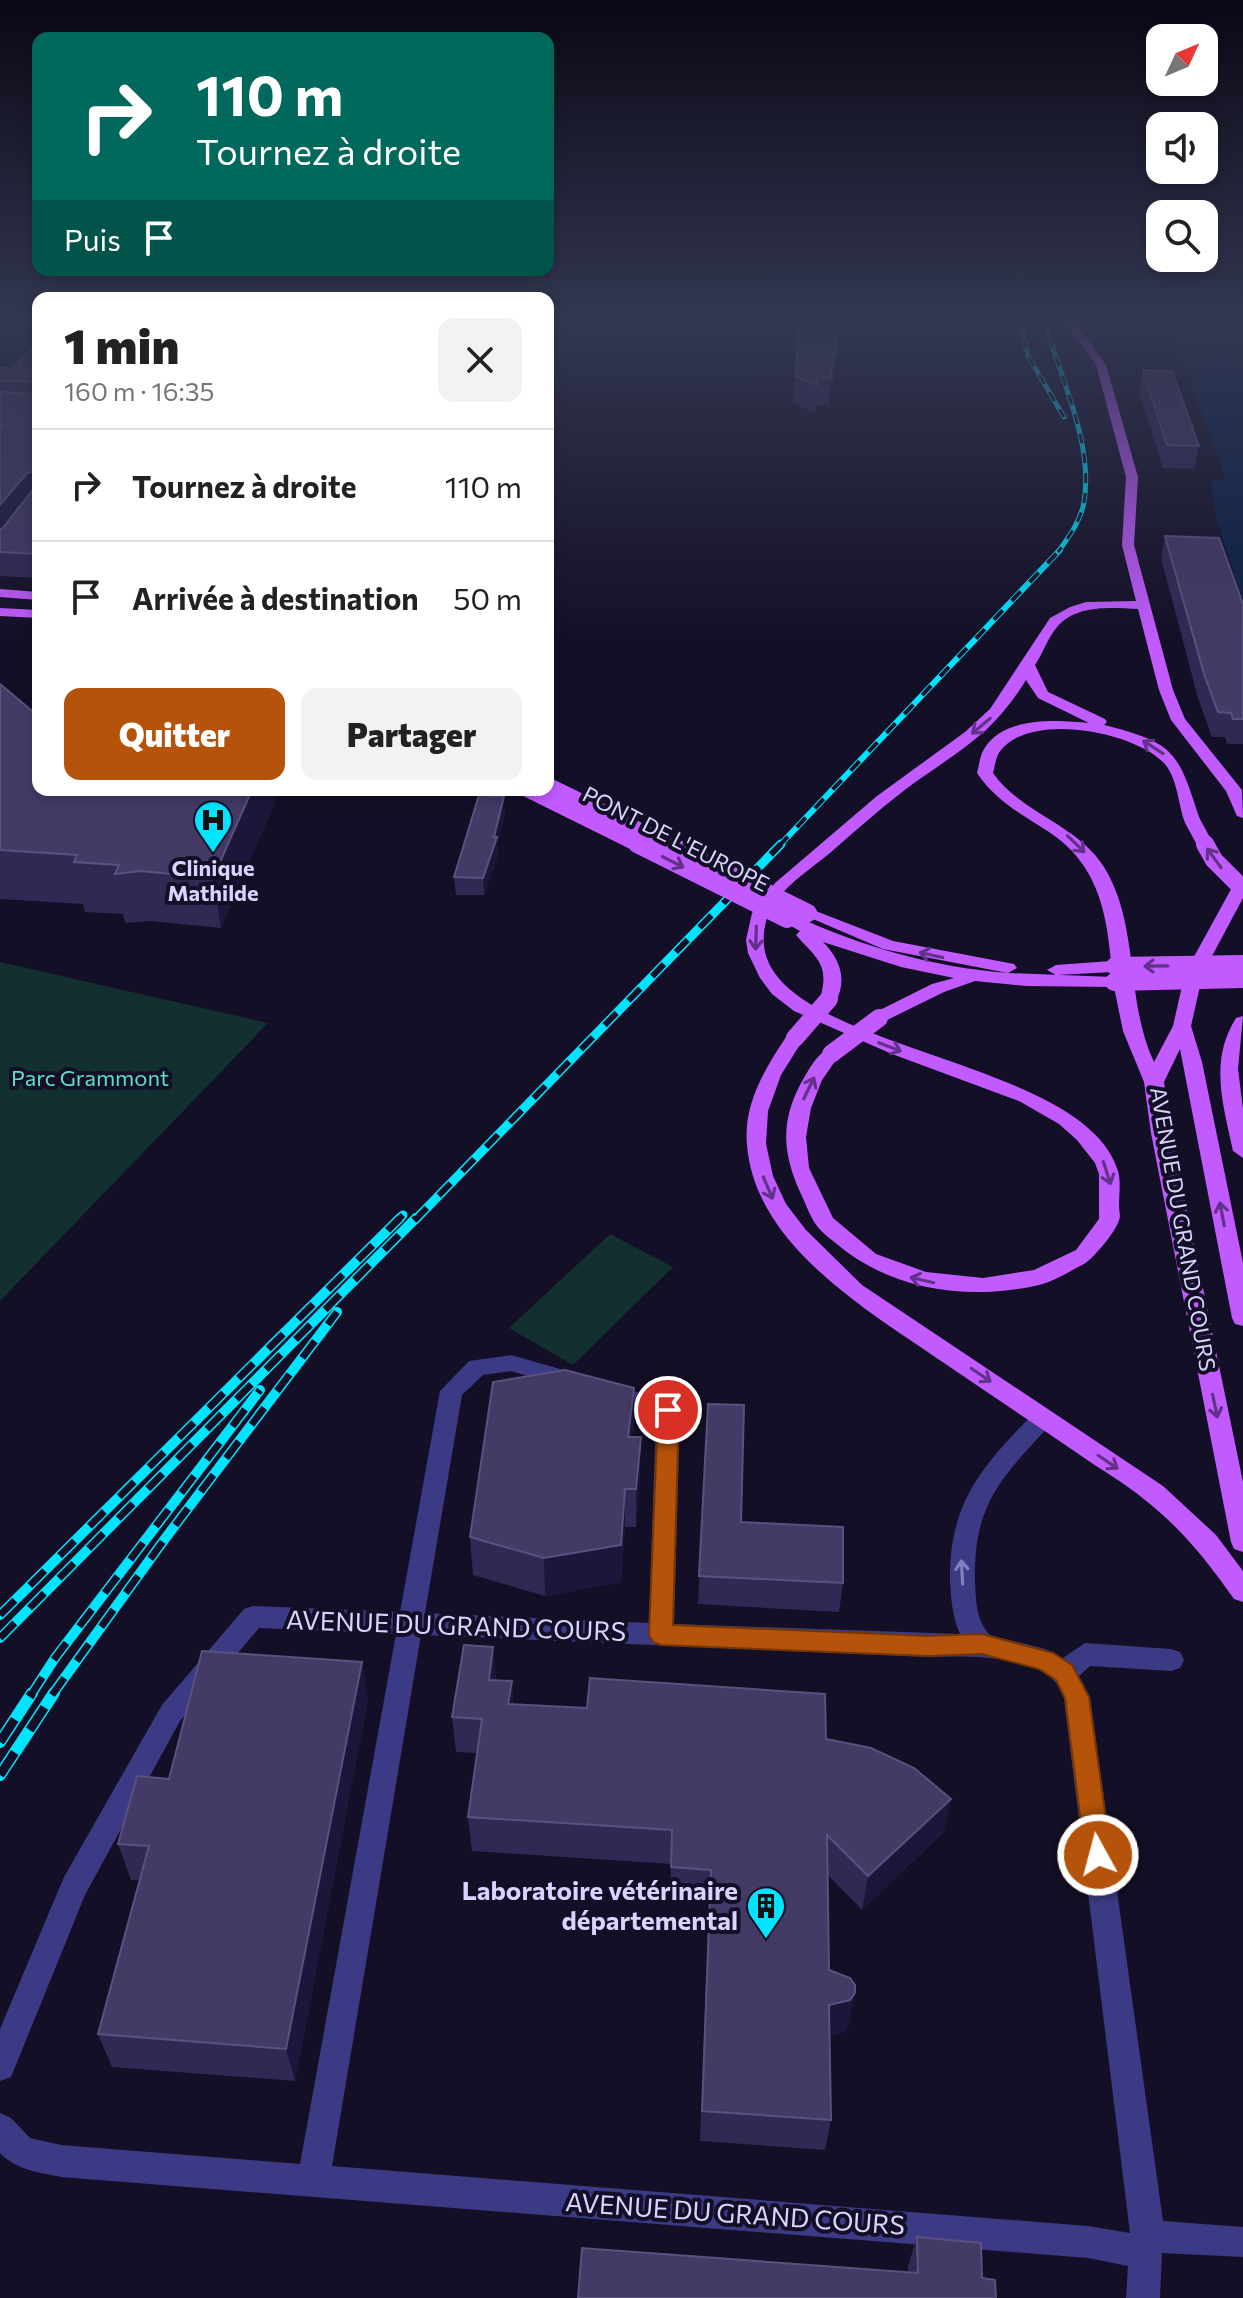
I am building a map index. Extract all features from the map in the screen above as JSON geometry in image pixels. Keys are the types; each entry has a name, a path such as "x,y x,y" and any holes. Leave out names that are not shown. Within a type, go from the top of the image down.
{"main road":[{"path":"1118,426 1132,477 1128,545 1166,690 1178,720 1234,790 1243,813"},
{"path":"0,593 32,596"},
{"path":"974,978 938,988 879,1018 831,1054 806,1091 797,1114 795,1137 798,1163 808,1197 824,1223 845,1244 868,1260 922,1281 987,1287 1017,1283 1068,1265 1103,1233 1113,1195 1100,1153 1064,1117 1020,1094 883,1045 793,1003 761,968 755,949 757,919 768,901 788,880 903,784 996,714 1054,622 1095,606 1145,605"},
{"path":"0,612 32,614"},
{"path":"1028,665 1036,687 1043,695 1149,743 1170,760 1178,770 1192,820 1214,860 1243,889"},
{"path":"1121,732 1098,726 1066,724 1017,732 993,747 986,758 985,773 998,791 1057,827 1077,844 1101,875 1119,948 1131,1030 1154,1082"},
{"name":"PONT DE L'EUROPE","path":"554,788 800,923"},
{"name":"PONT DE L'EUROPE","path":"540,796 800,923"},
{"path":"1182,1026 1194,973 1243,882"},
{"path":"800,923 920,952 1065,976"},
{"path":"800,923 905,965 974,978 1115,974 1243,964"},
{"path":"800,923 830,961 835,982 829,999 795,1038 770,1074 759,1111 756,1140 759,1167 790,1229 817,1259 854,1291 1154,1493 1207,1542 1243,1591"},
{"path":"1115,974 1243,979"},
{"path":"1243,1022 1231,1039 1227,1060 1243,1151"},
{"name":"AVENUE DU GRAND COURS","path":"1182,1026 1154,1082 1161,1133 1243,1542"},
{"name":"AVENUE DU GRAND COURS","path":"1182,1026 1193,1062 1243,1318"}],"street":[{"path":"313,2181 451,1391 477,1367 511,1363 668,1410 661,1635"},
{"path":"982,1644 970,1632 964,1604 961,1553 967,1520 987,1477 1043,1418"},
{"name":"AVENUE DU GRAND COURS","path":"0,2066 74,1887 171,1713 253,1617 929,1646 982,1644 1045,1660 1064,1673"},
{"path":"1143,2298 1147,2220 1077,1697 1064,1673 1085,1654 1171,1660"},
{"name":"AVENUE DU GRAND COURS","path":"0,2129 21,2152 61,2161 1088,2242 1239,2242"}],"green space":[{"name":"Parc Grammont","path":"0,962 268,1023 0,1301"},
{"path":"610,1234 673,1267 573,1365 509,1328"}],"water":[{"path":"1207,426 1243,426 1243,601 1215,514 1211,480 1226,479"}],"building":[{"path":"32,426 32,472 27,473 0,505 0,428"},
{"path":"1161,426 1192,426 1199,446 1167,445"},
{"path":"32,491 32,554 0,552 2,529"},
{"path":"1165,536 1219,538 1243,604 1243,719 1233,719 1231,713 1218,712 1204,674"},
{"path":"0,684 32,711 32,796 249,796 213,878 140,871 115,874 119,865 74,862 77,855 0,850"},
{"path":"479,796 504,796 494,837 497,837 483,878 454,877"},
{"path":"565,1370 634,1388 628,1437 641,1437 636,1489 625,1489 621,1545 544,1558 470,1537 493,1382"},
{"path":"708,1404 744,1405 741,1522 843,1527 843,1583 699,1576"},
{"name":"Laboratoire vétérinaire départemental","path":"464,1645 493,1647 489,1680 512,1681 508,1704 587,1708 590,1678 825,1694 826,1739 871,1748 914,1768 951,1799 868,1876 827,1835 829,1970 850,1978 855,1985 855,1993 850,2000 829,2005 831,2120 702,2111 711,1870 671,1867 672,1830 468,1817 482,1719 452,1717"},
{"path":"202,1651 362,1662 286,2049 98,2034 149,1846 118,1844 137,1776 169,1779"},
{"path":"917,2237 981,2243 982,2278 995,2280 996,2298 578,2298 582,2248 918,2273"}],"railway":[{"path":"1058,552 1080,515 1084,502 1086,479 1078,426"},
{"path":"779,846 1060,550"},
{"path":"415,1220 781,844"},
{"path":"400,1218 403,1215"},
{"path":"0,1615 400,1218"},
{"path":"0,1638 416,1218"},
{"path":"52,1695 164,1540 337,1312"},
{"path":"31,1695 55,1658 260,1390"},
{"path":"0,1742 32,1693"},
{"path":"0,1775 54,1693"}],"place":[{"name":"Clinique Mathilde","path":"213,854"},
{"name":"Laboratoire vétérinaire départemental","path":"766,1940"}],"route":[{"path":"668,1410 661,1635 929,1646 982,1644 1045,1660 1064,1673 1077,1697 1098,1855"}]}
